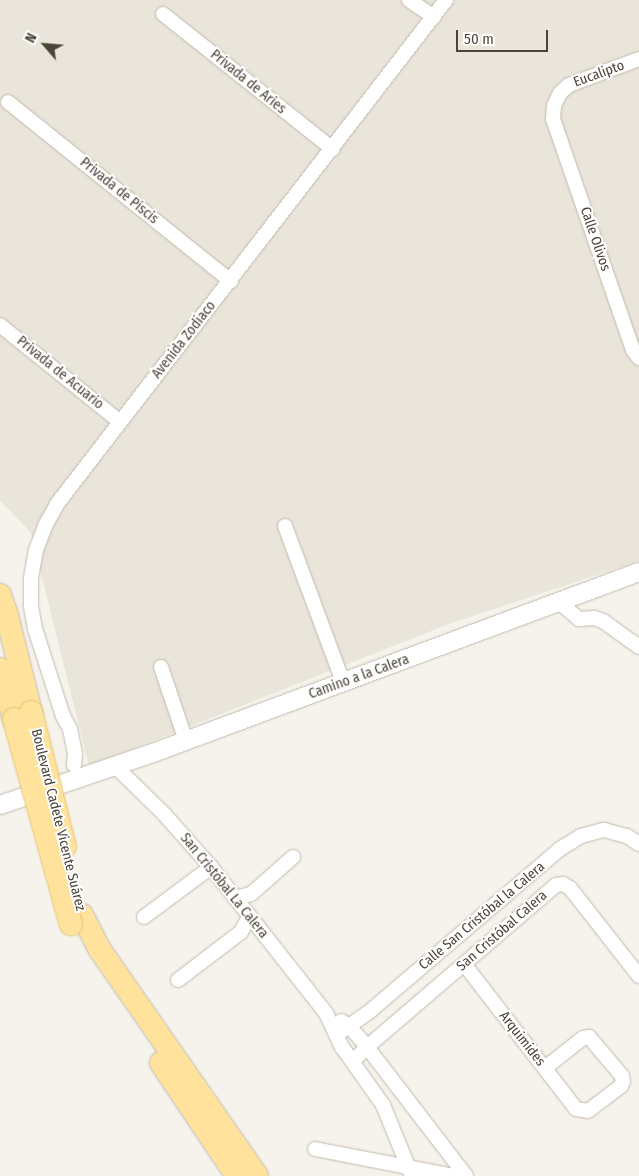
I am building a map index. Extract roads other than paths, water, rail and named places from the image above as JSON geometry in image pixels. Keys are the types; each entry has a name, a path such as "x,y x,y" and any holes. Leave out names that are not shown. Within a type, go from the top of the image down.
{"main road":[{"name":"Boulevard Cadete Vicente Suárez","path":"0,595 6,612 22,716 76,920 89,958 237,1176"},
{"name":"Boulevard Cadete Vicente Suárez","path":"0,669 22,716"},
{"name":"Boulevard Cadete Vicente Suárez","path":"76,920 100,950 257,1176"}],"street":[{"path":"409,0 434,17"},
{"name":"Avenida Zodíaco","path":"76,772 76,753 70,729 63,716 35,629 31,606 33,569 45,526 53,512 120,422 333,149 446,0"},
{"name":"Privada de Aries","path":"163,14 333,149"},
{"name":"Eucalipto","path":"553,119 554,106 560,93 569,85 639,60"},
{"name":"Privada de Piscis","path":"8,102 231,281"},
{"name":"Calle Olivos","path":"553,119 633,350 639,358"},
{"name":"Privada de Acuario","path":"0,324 120,422"},
{"path":"285,526 343,682"},
{"name":"Camino a la Calera","path":"0,806 76,772 115,766 186,741 639,572"},
{"path":"560,603 579,618 594,618 603,621 639,647"},
{"path":"161,667 186,741"},
{"name":"San Cristóbal La Calera","path":"115,766 164,814 211,867 326,1013 336,1035 383,1105 410,1171"},
{"name":"Calle San Cristóbal la Calera","path":"336,1035 369,1012 560,849 581,836 604,830 627,836 639,844"},
{"path":"235,898 251,894 293,858"},
{"path":"144,917 211,867"},
{"name":"San Cristóbal Calera","path":"353,1061 556,885 563,884 570,888 639,976"},
{"path":"178,980 241,932 250,917"},
{"name":"Arquimides","path":"464,964 576,1108 588,1111 621,1086 623,1081 622,1076 589,1037 583,1038 545,1068"},
{"name":"San Cristóbal La Calera","path":"326,1013 349,1026 466,1176"},
{"path":"316,1149 410,1171 454,1176"}]}
